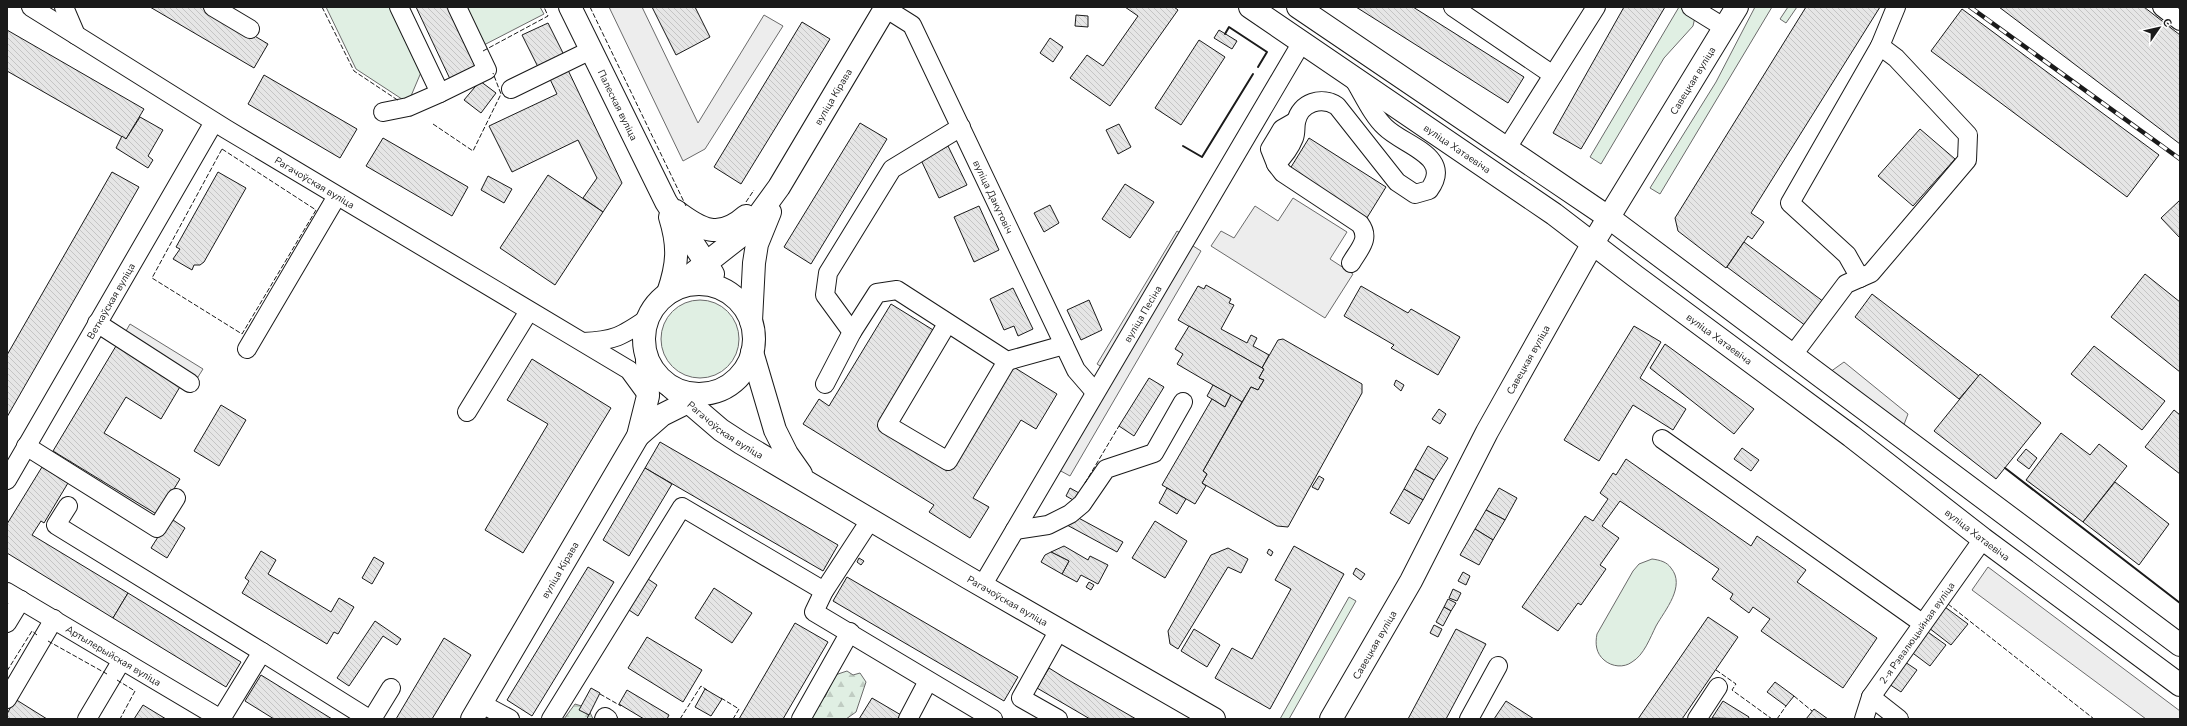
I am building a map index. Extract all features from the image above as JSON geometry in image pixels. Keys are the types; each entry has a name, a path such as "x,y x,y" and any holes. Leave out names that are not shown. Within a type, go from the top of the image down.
{"main road":[{"name":"Палеская вуліца","path":"570,7 666,202 724,290"},
{"name":"вуліца Хатаевіча","path":"1250,7 1351,74 1554,214 1851,436 1983,539 2180,685"},
{"name":"Савецкая вуліца","path":"1331,719 1411,581 1487,432 1593,243 1737,7"},
{"name":"вуліца Кірава","path":"668,293 747,231 779,187 885,8"},
{"path":"1306,10 1608,218 2180,645"},
{"name":"вуліца Кірава","path":"751,321 754,262 757,244 779,187"},
{"path":"666,202 694,225 721,231 736,225 779,187"},
{"name":"Палеская вуліца","path":"666,202 674,231 678,254 675,273 668,293"},
{"path":"638,365 647,319 656,304 668,293 686,285 705,284 724,290 740,302 751,321 754,336 752,352 747,366 734,381 716,392 695,398 644,430"},
{"name":"Рагачоўская вуліца","path":"752,352 775,430 787,454 804,479"},
{"name":"вуліца Кірава","path":"477,711 644,430 648,396 638,365"},
{"name":"Рагачоўская вуліца","path":"638,365 657,376 672,388 695,398 721,430 982,586 1214,719"},
{"path":"644,430 674,421 696,423 721,430"}],"street":[{"name":"Рагачоўская вуліца","path":"31,7 214,122 529,311 583,342 638,365"},
{"path":"64,7 76,36"},
{"path":"213,7 250,29"},
{"path":"399,7 440,93"},
{"path":"382,112 408,107 486,70 457,7"},
{"path":"1453,7 1553,75"},
{"path":"1507,148 1596,7"},
{"path":"1691,7 1725,28"},
{"path":"1860,278 1847,255 1790,203 1880,46 1896,7"},
{"path":"2162,7 2180,22"},
{"name":"вуліца Дакутовіч","path":"885,8 912,25 1076,370 1095,392"},
{"name":"вуліца Песіна","path":"982,586 1302,42"},
{"path":"1792,356 1846,284 1871,273 1967,160 1968,135 1896,58 1880,46"},
{"path":"511,89 591,50"},
{"path":"1351,74 1385,127 1429,157 1435,164 1437,174 1429,190 1415,194 1397,182 1337,106 1329,101 1317,101 1308,106 1296,121 1282,129 1270,149 1276,164 1283,173 1360,224 1365,231 1366,239 1351,263"},
{"name":"Веткаўская вуліца","path":"7,480 214,122"},
{"path":"852,332 824,295 828,273 892,169 961,127"},
{"path":"247,349 337,196"},
{"path":"825,384 852,332 877,293 897,290 947,324 1007,361"},
{"path":"467,412 529,311"},
{"path":"583,342 604,341 624,335 647,319"},
{"path":"97,323 190,383"},
{"path":"947,324 887,425 948,461 1007,361 1064,345"},
{"path":"1015,530 1048,524 1070,514 1082,504 1106,469 1154,453 1183,402"},
{"path":"1662,439 1922,623"},
{"path":"26,446 157,528 176,498"},
{"path":"68,506 56,525 369,719"},
{"path":"551,719 682,507 824,591"},
{"path":"871,519 824,591 814,612 850,632 928,681 993,719"},
{"name":"2-я Рэвалюцыйная вуліца","path":"1864,719 1871,697 1983,539"},
{"path":"7,623 14,596"},
{"name":"Артылерыйская вуліца","path":"14,596 221,719"},
{"path":"7,699 54,619"},
{"path":"1058,719 1021,698 1059,630"},
{"path":"801,719 850,632"},
{"path":"221,719 262,652"},
{"path":"87,719 122,660"},
{"path":"1469,719 1498,666"},
{"path":"908,719 928,681"},
{"path":"1697,719 1718,687"},
{"path":"372,719 391,688"},
{"path":"1871,697 1900,719"},
{"name":"вуліца Кірава","path":"477,711 510,719"}],"green space":[{"path":"326,7 392,7 422,70 408,103 356,69"},
{"path":"464,7 540,7 544,14 482,46"},
{"path":"1679,7 1686,7 1695,17 1693,26 1664,58 1601,164 1590,157"},
{"path":"1755,7 1772,7 1660,194 1650,188 1716,82"},
{"path":"1788,7 1797,7 1786,23 1780,19"},
{"path":"700,300 715,303 722,307 732,317 736,324 739,339 736,354 732,361 722,371 715,375 700,378 685,375 678,371 668,361 664,354 661,339 664,324 668,317 678,307 685,303"},
{"path":"1652,559 1667,564 1675,575 1675,590 1672,598 1640,655 1629,664 1618,666 1611,664 1601,657 1598,651 1596,645 1597,634 1633,571 1639,564"},
{"path":"1349,597 1356,601 1289,719 1280,719"},
{"path":"847,671 853,675 860,673 866,682 856,712 846,719 811,719 816,700 825,697 835,675"},
{"path":"575,704 588,708 593,719 564,719"}],"shaded area":[{"path":"609,7 642,7 698,123 764,15 783,26 705,149 683,161"},
{"path":"1293,198 1347,232 1330,259 1353,274 1325,318 1211,246 1221,231 1234,238 1255,206 1278,221"},
{"path":"1177,231 1185,236 1105,369 1097,364"},
{"path":"1190,244 1201,251 1070,476 1059,470"},
{"path":"130,324 203,369 191,388 119,343"},
{"path":"1844,362 1908,414 1903,427 1830,372"},
{"path":"1988,567 2180,711 2180,719 2146,719 1972,590"}],"building":[{"path":"150,7 206,7 268,44 254,68"},
{"path":"416,7 452,7 480,65 450,79"},
{"path":"652,7 695,7 710,37 676,55"},
{"path":"1125,7 1174,7 1178,10 1110,106 1070,78 1087,55 1103,66 1138,16"},
{"path":"1356,7 1413,7 1524,77 1508,103"},
{"path":"1624,7 1665,7 1581,149 1553,133"},
{"path":"1806,7 1880,7 1751,213 1764,222 1752,239 1748,236 1726,268 1678,231 1675,218"},
{"path":"1999,7 2144,7 2180,35 2180,144"},
{"path":"1962,9 2159,155 2127,197 1931,51"},
{"path":"1076,15 1088,16 1088,27 1075,26"},
{"path":"802,22 830,39 741,184 714,167"},
{"path":"548,23 566,59 540,71 522,35"},
{"path":"7,30 144,109 126,139 7,71"},
{"path":"1219,30 1237,41 1232,49 1214,38"},
{"path":"1050,38 1063,47 1053,62 1040,53"},
{"path":"1199,40 1225,57 1181,125 1155,108"},
{"path":"567,68 622,183 603,212 583,198 597,178 578,140 512,172 489,126 557,94 549,77"},
{"path":"264,75 357,129 340,158 248,104"},
{"path":"480,81 496,93 481,113 464,100"},
{"path":"140,117 163,130 148,156 153,160 148,168 116,148 122,136 126,139"},
{"path":"860,123 887,139 811,264 784,247"},
{"path":"1119,124 1131,147 1118,154 1106,130"},
{"path":"1920,129 1955,159 1913,206 1878,176"},
{"path":"383,138 468,187 452,216 366,166"},
{"path":"1309,138 1386,187 1365,221 1288,172"},
{"path":"948,146 967,185 939,198 921,160"},
{"path":"112,172 139,187 7,417 7,355"},
{"path":"218,172 246,188 204,262 200,265 194,265 192,270 173,259 180,249 176,247"},
{"path":"548,175 603,212 555,285 500,248"},
{"path":"488,176 512,189 504,203 481,190"},
{"path":"1125,184 1154,202 1130,238 1102,219"},
{"path":"2180,200 2180,238 2161,218"},
{"path":"1050,205 1059,223 1044,232 1034,213"},
{"path":"979,206 999,250 974,262 954,217"},
{"path":"1744,242 1824,302 1806,326 1727,267"},
{"path":"2145,274 2180,302 2180,372 2111,317"},
{"path":"1206,285 1231,299 1229,303 1234,305 1221,329 1247,343 1251,335 1257,338 1253,346 1269,355 1262,368 1178,320 1198,286 1204,289"},
{"path":"1361,286 1408,313 1411,309 1460,337 1438,375 1391,348 1394,345 1344,316"},
{"path":"1013,288 1033,329 1018,336 1014,326 1004,330 990,299"},
{"path":"1872,294 1979,376 1959,399 1855,317"},
{"path":"1089,300 1102,330 1081,340 1067,310"},
{"path":"891,304 938,333 879,429 947,471 1012,366 1057,394 1036,429 1021,420 973,498 989,507 970,538 929,512 934,505 803,424 819,399 829,406"},
{"path":"1189,326 1264,369 1259,378 1264,380 1258,390 1251,387 1242,402 1177,364 1183,354 1175,349"},
{"path":"1634,326 1661,342 1640,378 1686,409 1673,430 1633,405 1599,461 1564,440"},
{"path":"1283,339 1362,384 1362,393 1288,527 1277,526 1202,483 1207,474 1203,471 1251,387 1258,390 1264,380 1259,378 1264,369 1262,368 1278,340"},
{"path":"1665,344 1754,409 1734,434 1650,368"},
{"path":"116,346 181,385 161,419 126,397 104,433 180,479 158,515 53,451"},
{"path":"2094,346 2165,401 2142,430 2071,374"},
{"path":"532,359 611,408 523,553 485,530 548,424 507,400"},
{"path":"1980,374 2041,423 1996,479 1934,431"},
{"path":"1149,378 1164,387 1134,436 1119,426"},
{"path":"1396,380 1404,385 1401,391 1394,385"},
{"path":"1213,385 1231,395 1225,407 1207,396"},
{"path":"1231,395 1242,402 1203,471 1207,474 1202,483 1206,486 1195,504 1162,485 1212,399 1225,407"},
{"path":"221,405 246,420 219,466 194,451"},
{"path":"1439,409 1446,414 1440,424 1432,419"},
{"path":"2174,410 2180,415 2180,474 2145,447"},
{"path":"2061,433 2090,455 2099,444 2127,466 2083,522 2026,480"},
{"path":"660,442 838,545 823,571 645,468"},
{"path":"1428,446 1448,458 1434,480 1415,469"},
{"path":"1742,448 1759,460 1751,471 1734,459"},
{"path":"2026,449 2037,458 2029,469 2017,460"},
{"path":"1626,459 1751,546 1757,536 1806,570 1797,582 1877,638 1843,688 1761,631 1770,619 1753,607 1749,613 1730,599 1733,594 1712,579 1719,569 1620,501 1602,526 1619,538 1600,565 1606,569 1581,605 1578,603 1558,631 1522,607 1585,516 1593,521 1608,499 1600,493 1613,473 1616,475"},
{"path":"42,467 68,483 44,523 41,521 32,535 128,593 113,618 7,553 7,524"},
{"path":"645,468 672,484 629,556 603,540"},
{"path":"1415,469 1434,480 1423,500 1404,489"},
{"path":"1319,476 1324,479 1318,490 1312,487"},
{"path":"2115,482 2169,524 2139,565 2083,522"},
{"path":"1070,488 1079,493 1075,501 1066,496"},
{"path":"1167,488 1186,499 1177,514 1159,503"},
{"path":"1499,488 1517,498 1505,520 1486,510"},
{"path":"1404,489 1423,500 1409,524 1390,513"},
{"path":"1486,510 1505,520 1493,540 1475,529"},
{"path":"1073,515 1123,542 1117,552 1067,525"},
{"path":"170,518 185,528 167,558 151,548"},
{"path":"1155,521 1187,541 1165,578 1132,558"},
{"path":"1475,529 1493,540 1479,565 1460,555"},
{"path":"1064,546 1088,560 1090,556 1108,565 1098,584 1081,575 1077,582 1062,574 1069,561 1051,552"},
{"path":"1294,546 1344,574 1270,709 1215,678 1232,648 1252,659 1291,589 1275,580"},
{"path":"1228,548 1248,559 1241,573 1228,567 1178,649 1170,644 1168,631 1211,555"},
{"path":"1269,549 1273,552 1271,556 1267,553"},
{"path":"261,551 276,560 268,574 331,612 339,598 354,607 338,634 334,632 327,644 242,593 249,581 245,578"},
{"path":"1051,552 1069,561 1062,574 1041,562 1045,555"},
{"path":"374,557 384,563 372,584 362,578"},
{"path":"859,558 864,561 861,565 857,562"},
{"path":"588,567 614,582 532,716 507,700"},
{"path":"1356,568 1365,574 1361,580 1353,574"},
{"path":"1463,572 1470,576 1466,585 1458,581"},
{"path":"645,577 657,585 638,616 626,608"},
{"path":"847,577 1018,677 1004,701 833,601"},
{"path":"1089,582 1094,585 1091,590 1086,587"},
{"path":"714,588 752,613 732,643 695,618"},
{"path":"1453,589 1461,593 1457,601 1449,598"},
{"path":"128,593 241,662 226,687 113,618"},
{"path":"1448,599 1456,603 1451,611 1444,607"},
{"path":"1444,607 1451,611 1443,626 1436,622"},
{"path":"1945,607 1968,624 1951,645 1929,628"},
{"path":"1708,617 1738,637 1682,719 1638,719"},
{"path":"375,621 401,639 397,645 383,636 349,686 337,678"},
{"path":"795,623 828,642 783,719 739,719"},
{"path":"1434,625 1442,629 1438,637 1430,633"},
{"path":"1194,629 1220,645 1207,667 1181,651"},
{"path":"1456,629 1486,644 1446,719 1408,719"},
{"path":"1925,630 1946,645 1930,666 1910,651"},
{"path":"647,637 702,670 683,702 628,668"},
{"path":"444,638 471,655 432,719 396,719"},
{"path":"1905,662 1917,670 1901,692 1889,684"},
{"path":"1049,668 1136,719 1090,719 1037,688"},
{"path":"261,675 332,719 274,719 245,701"},
{"path":"1775,682 1794,696 1786,706 1767,692"},
{"path":"591,688 600,693 589,715 579,710"},
{"path":"705,689 722,699 711,716 695,707"},
{"path":"627,690 669,715 667,719 644,719 619,704"},
{"path":"872,698 901,715 898,719 859,719"},
{"path":"15,699 47,719 7,719 7,714"},
{"path":"1506,701 1534,719 1494,719"},
{"path":"1723,701 1749,717 1748,719 1712,718"},
{"path":"143,705 166,719 134,719"},
{"path":"1814,709 1828,719 1806,719"}],"railway":[{"path":"1970,7 2180,159"}],"fence":[{"path":"322,7 354,71 399,101"},
{"path":"483,51 548,16 544,7"},
{"path":"590,7 686,206"},
{"path":"433,124 473,151 501,94 493,73"},
{"path":"222,149 316,210 242,334 152,278 222,149"},
{"path":"746,202 754,190"},
{"path":"1085,483 1119,426"},
{"path":"1948,604 2094,719"},
{"path":"7,671 32,631 37,635"},
{"path":"48,641 107,674"},
{"path":"1716,670 1736,684 1732,690 1772,719"},
{"path":"117,680 135,691 120,719"},
{"path":"680,719 701,686 707,690"},
{"path":"600,694 621,706"},
{"path":"1794,696 1812,711"},
{"path":"721,698 739,709 733,719"},
{"path":"1777,719 1786,706"},
{"path":"587,719 589,714"}],"wall":[{"path":"1225,34 1229,27 1267,52 1258,67"},
{"path":"1183,146 1202,157 1253,74"},
{"path":"2005,468 2180,603"}]}
